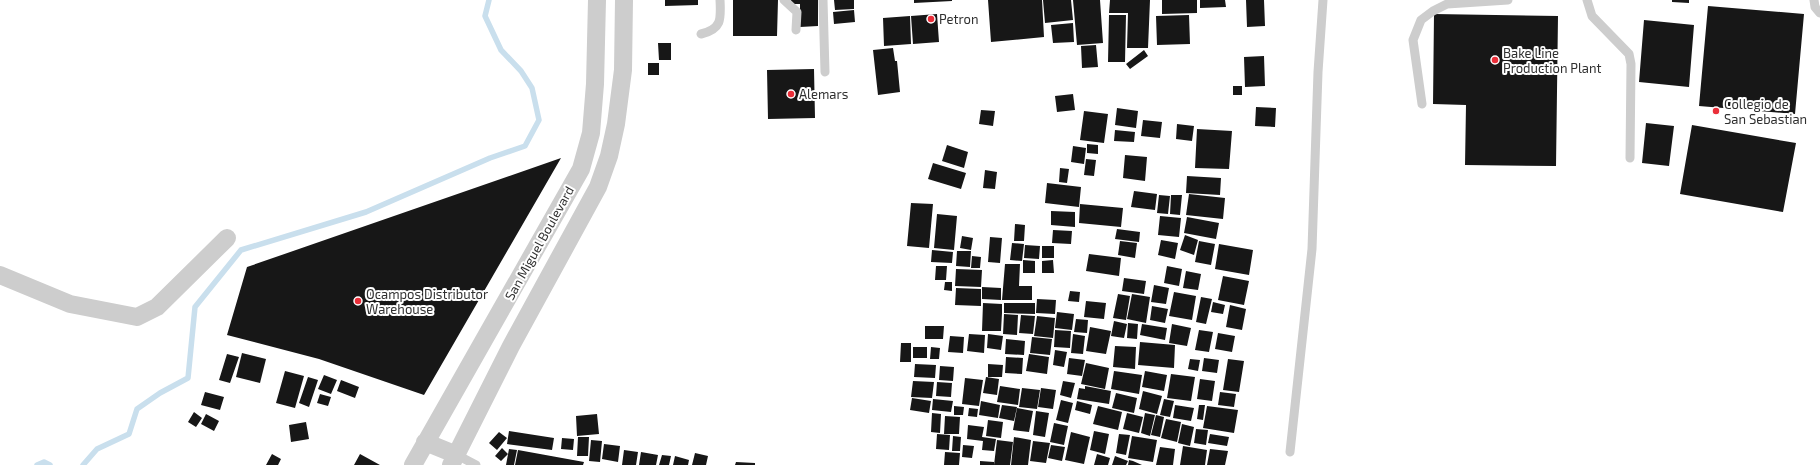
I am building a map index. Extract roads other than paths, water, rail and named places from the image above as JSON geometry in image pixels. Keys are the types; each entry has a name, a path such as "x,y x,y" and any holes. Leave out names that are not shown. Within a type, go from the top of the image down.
{"street":[{"name":"San Miguel Boulevard","path":"412,465 581,169 591,133 595,84 597,0"},
{"name":"San Miguel Boulevard","path":"454,460 511,346 598,187 609,156 616,124 623,70 624,0"},
{"path":"0,275 70,304 137,318 158,307 227,238"},
{"path":"487,336 511,346"},
{"path":"425,442 454,460"}],"lane":[{"path":"701,34 712,32 717,27 720,20 720,0"},
{"path":"784,0 796,12 796,30"},
{"path":"824,0 825,72"},
{"path":"1290,452 1312,249 1318,72 1323,0"},
{"path":"1422,104 1413,40 1421,20 1433,11 1447,4 1508,0"},
{"path":"1587,0 1592,16 1629,54 1631,64 1630,158"},
{"path":"1814,0 1815,7 1820,13"},
{"path":"454,460 476,465"}],"waterway":[{"path":"83,465 97,449 129,434 137,409 160,393 188,378 195,307 241,250 366,212 490,158 525,146 539,120 532,88 521,71 501,50 485,16 489,0"},
{"path":"37,465 44,462 50,465"}],"place":[{"name":"Petron","path":"931,19"},
{"name":"Bake Line Production Plant","path":"1495,60"},
{"name":"Alemars","path":"791,94"},
{"name":"Collegio de San Sebastian","path":"1716,111"},
{"name":"Ocampos Distributor Warehouse","path":"358,301"}]}
